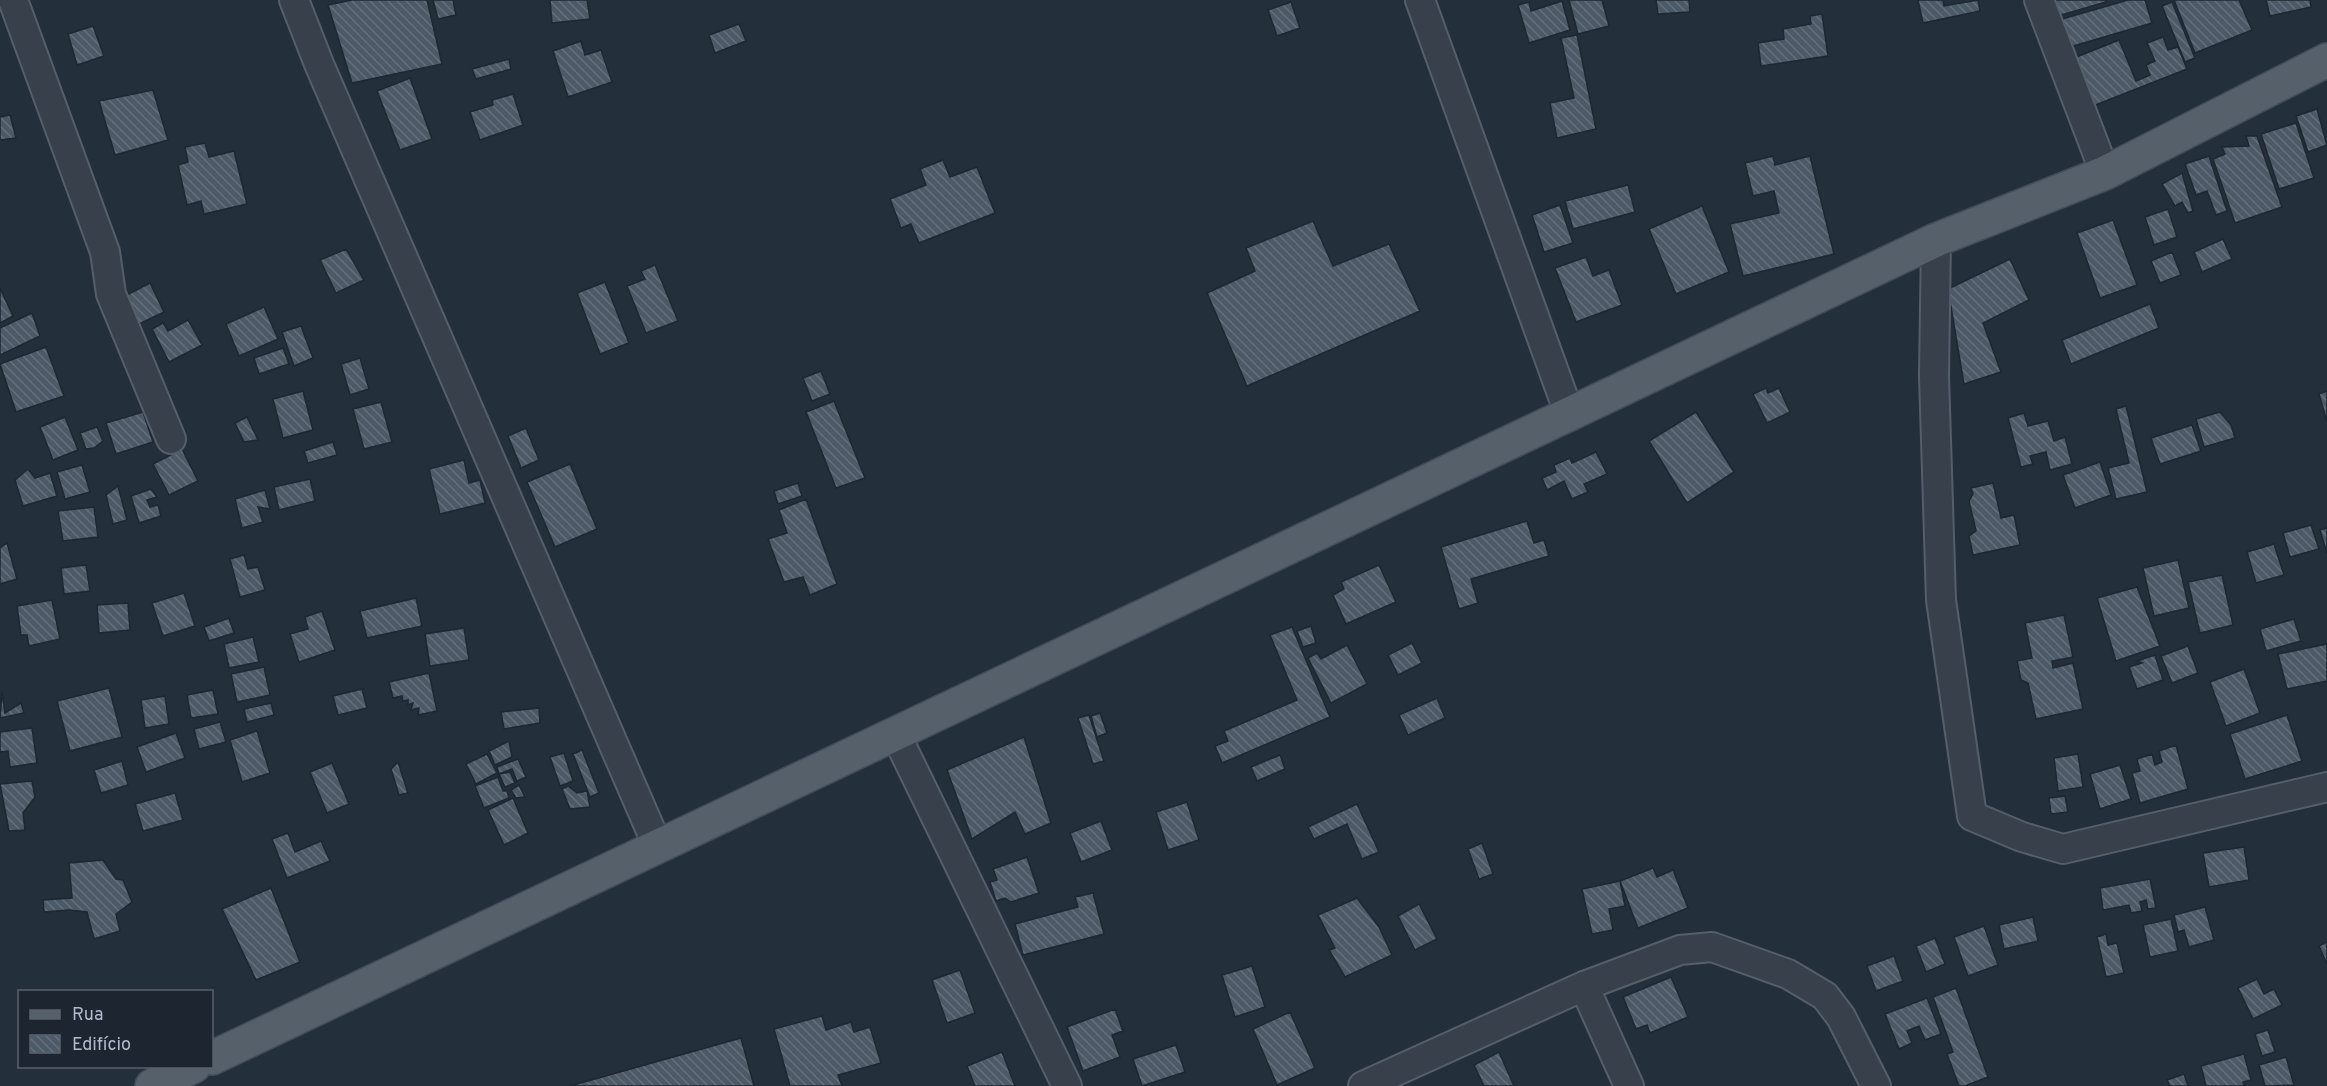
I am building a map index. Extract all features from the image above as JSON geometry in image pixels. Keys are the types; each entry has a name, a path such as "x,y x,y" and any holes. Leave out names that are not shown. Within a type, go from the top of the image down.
{"main road":[{"path":"213,1058 1570,416 1936,240 2105,173 2327,60"},
{"path":"152,1086 190,1068"}],"street":[{"path":"13,0 105,252 111,294 171,439"},
{"path":"294,0 319,64 658,847"},
{"path":"1420,0 1570,416"},
{"path":"2039,0 2105,173"},
{"path":"1936,240 1934,376 1941,600 1972,816 2022,837 2063,849 2327,787"},
{"path":"896,735 1067,1086"},
{"path":"1363,1086 1584,986 1680,950 1712,947 1788,974 1825,996 1841,1017 1876,1086"},
{"path":"1584,986 1629,1086"}],"building":[{"path":"352,0 427,0 442,64 352,83 328,5"},
{"path":"433,0 453,0 456,15 438,19"},
{"path":"550,0 587,0 590,19 552,23"},
{"path":"1569,0 1602,0 1609,26 1578,34"},
{"path":"1656,0 1689,0 1690,12 1658,14"},
{"path":"1918,0 1943,0 1944,6 1978,0 1980,11 1923,23"},
{"path":"2052,0 2106,0 2106,2 2058,16"},
{"path":"2128,0 2145,0 2152,23 2070,47 2062,19"},
{"path":"2174,0 2239,0 2252,30 2195,53"},
{"path":"2266,0 2310,0 2311,7 2270,16"},
{"path":"1562,1 1570,30 1529,43 1518,5 1529,2 1531,11"},
{"path":"1291,2 1300,28 1277,36 1268,10"},
{"path":"2172,2 2195,58 2185,62 2162,6"},
{"path":"1822,14 1828,56 1761,66 1758,43 1784,39 1783,29 1811,24 1810,16"},
{"path":"739,24 746,41 715,53 709,35"},
{"path":"93,26 104,56 77,65 68,34"},
{"path":"1577,35 1596,129 1557,138 1550,103 1574,98 1561,38"},
{"path":"2163,37 2168,50 2178,47 2187,69 2093,106 2074,58 2119,40 2136,81 2150,75 2146,65 2155,61 2147,43"},
{"path":"581,41 585,55 601,50 612,82 568,97 553,51"},
{"path":"509,59 511,69 476,79 472,69"},
{"path":"410,78 432,139 400,150 377,91"},
{"path":"153,90 168,140 115,155 99,101"},
{"path":"513,94 523,125 480,140 470,112 493,105 492,100"},
{"path":"2317,109 2327,145 2308,152 2296,116"},
{"path":"10,115 16,138 0,140 0,117"},
{"path":"2296,123 2314,178 2279,189 2261,134"},
{"path":"2246,136 2257,136 2282,207 2235,223 2213,159 2225,154 2222,147 2249,146"},
{"path":"205,143 209,157 234,151 247,204 204,214 201,201 187,205 178,165 188,162 185,147"},
{"path":"1773,156 1775,165 1810,156 1834,254 1743,276 1730,224 1779,213 1774,191 1753,196 1745,163"},
{"path":"2209,156 2227,211 2216,215 2207,191 2196,195 2185,164"},
{"path":"943,160 950,177 977,167 995,213 919,243 911,224 901,228 890,199 926,185 920,169"},
{"path":"2182,173 2193,211 2188,213 2182,202 2175,206 2162,184"},
{"path":"1628,185 1635,212 1573,229 1565,201"},
{"path":"1560,205 1573,243 1544,252 1532,215"},
{"path":"1702,206 1729,272 1676,294 1649,229"},
{"path":"2168,209 2177,237 2154,245 2145,217"},
{"path":"2113,220 2137,285 2100,298 2077,233"},
{"path":"1313,221 1333,266 1389,244 1420,311 1247,386 1207,293 1255,271 1246,248"},
{"path":"2223,239 2232,259 2202,272 2194,252"},
{"path":"346,249 364,280 336,293 320,260"},
{"path":"2172,252 2181,275 2160,283 2151,261"},
{"path":"1586,257 1593,276 1609,270 1622,305 1576,322 1555,268"},
{"path":"2010,259 2029,300 1983,323 2001,372 1964,384 1948,289"},
{"path":"655,265 678,321 646,333 627,286 645,279 641,271"},
{"path":"605,282 629,343 600,354 577,293"},
{"path":"150,283 164,312 133,327 119,299"},
{"path":"0,288 13,316 0,323"},
{"path":"2150,304 2159,328 2071,364 2062,340"},
{"path":"264,307 278,339 239,356 226,324"},
{"path":"32,313 40,336 0,355 0,328"},
{"path":"188,320 202,345 169,362 152,329 163,323 168,331"},
{"path":"301,326 313,358 294,366 282,332"},
{"path":"46,347 64,396 16,412 0,364"},
{"path":"283,348 289,364 259,374 254,358"},
{"path":"360,358 369,389 350,395 341,364"},
{"path":"821,371 830,394 812,401 803,378"},
{"path":"1766,388 1768,393 1779,388 1790,412 1767,423 1753,394"},
{"path":"303,391 313,430 283,438 273,399"},
{"path":"2327,391 2327,422 2319,394"},
{"path":"834,401 865,478 836,488 806,412"},
{"path":"381,402 392,442 364,449 353,409"},
{"path":"2126,406 2147,492 2116,499 2108,468 2129,463 2116,409"},
{"path":"143,412 153,442 116,454 106,423"},
{"path":"1696,412 1734,472 1687,503 1649,441"},
{"path":"2220,412 2231,425 2235,438 2204,447 2196,419"},
{"path":"2024,413 2028,426 2048,421 2054,441 2065,437 2072,464 2050,470 2046,452 2030,456 2033,464 2021,467 2008,418"},
{"path":"65,417 78,450 53,460 40,427"},
{"path":"247,417 258,440 244,442 235,423"},
{"path":"2192,425 2201,451 2160,464 2151,438"},
{"path":"97,427 103,441 94,448 86,449 80,433"},
{"path":"526,428 539,460 521,468 508,436"},
{"path":"333,442 337,455 308,463 304,451"},
{"path":"182,449 198,481 169,495 153,464"},
{"path":"1596,452 1607,474 1584,484 1588,492 1572,499 1564,481 1547,490 1542,478 1556,472 1554,465 1570,458 1572,463"},
{"path":"464,460 469,483 480,480 485,503 440,514 429,469"},
{"path":"2100,462 2111,495 2075,508 2063,475"},
{"path":"570,464 597,529 555,547 527,482"},
{"path":"82,465 90,492 65,499 57,472"},
{"path":"28,469 35,478 50,473 57,496 23,506 15,480"},
{"path":"310,479 315,501 279,510 274,487"},
{"path":"798,483 802,496 778,504 774,491"},
{"path":"1993,483 2001,518 2014,515 2020,545 1973,555 1969,536 1976,531 1969,501 1973,494 1971,488"},
{"path":"118,486 127,520 113,524 106,495"},
{"path":"151,489 157,497 147,500 150,507 158,505 161,516 139,523 131,496"},
{"path":"265,490 270,509 258,507 263,522 242,528 235,499"},
{"path":"806,499 837,584 810,595 803,577 784,582 768,539 787,533 779,510"},
{"path":"94,507 98,537 63,541 58,511"},
{"path":"1527,521 1534,543 1544,540 1549,556 1471,579 1478,603 1459,609 1441,547"},
{"path":"2311,525 2319,549 2290,557 2283,533"},
{"path":"2327,528 2327,553 2320,530"},
{"path":"7,543 17,579 0,584 0,548"},
{"path":"2274,544 2284,575 2256,583 2247,552"},
{"path":"244,555 248,569 258,567 265,590 240,597 230,559"},
{"path":"2178,560 2189,608 2154,616 2143,568"},
{"path":"86,565 90,591 64,594 61,568"},
{"path":"1379,565 1396,602 1346,624 1333,595 1344,589 1341,582"},
{"path":"2222,575 2233,625 2200,633 2188,582"},
{"path":"2137,587 2160,646 2116,661 2097,598"},
{"path":"184,593 195,626 163,636 152,603"},
{"path":"416,598 422,626 367,638 360,611"},
{"path":"52,600 60,639 29,646 27,635 21,635 17,606"},
{"path":"128,603 130,630 99,633 97,605"},
{"path":"322,611 335,650 299,662 290,634 308,629 305,617"},
{"path":"2064,615 2073,657 2052,661 2053,668 2073,663 2083,709 2036,719 2028,683 2021,680 2017,661 2032,658 2025,623"},
{"path":"229,618 234,633 209,641 204,627"},
{"path":"2294,619 2301,641 2266,651 2260,629"},
{"path":"1311,626 1316,643 1303,647 1297,631"},
{"path":"1292,627 1330,717 1222,763 1215,746 1228,741 1224,731 1297,700 1270,635"},
{"path":"464,628 469,660 430,666 425,634"},
{"path":"253,637 259,662 229,668 224,644"},
{"path":"1412,643 1422,663 1398,675 1388,655"},
{"path":"2327,644 2327,681 2287,689 2278,654"},
{"path":"1347,645 1367,684 1331,703 1308,658 1317,653 1321,659"},
{"path":"2188,646 2198,673 2172,683 2161,656"},
{"path":"2155,655 2163,680 2137,689 2129,667 2142,663 2137,661"},
{"path":"264,667 270,695 237,702 231,674"},
{"path":"2244,669 2260,713 2226,726 2210,682"},
{"path":"429,673 437,711 418,715 419,708 411,710 413,703 408,705 408,700 403,701 402,696 393,698 389,682"},
{"path":"109,688 122,737 70,751 57,701"},
{"path":"362,689 367,708 338,715 333,696"},
{"path":"213,690 218,714 191,718 187,695"},
{"path":"2,692 5,713 21,703 24,713 0,718"},
{"path":"165,696 169,724 145,728 141,700"},
{"path":"1437,698 1445,718 1408,735 1399,715"},
{"path":"271,703 274,715 247,722 244,709"},
{"path":"539,708 540,723 504,729 501,712"},
{"path":"1100,713 1107,733 1097,737 1091,716"},
{"path":"1089,715 1104,761 1093,764 1078,718"},
{"path":"2287,715 2302,761 2245,779 2230,734"},
{"path":"220,722 226,742 199,749 194,729"},
{"path":"32,728 37,763 10,767 8,751 0,752 0,732"},
{"path":"257,731 270,773 242,782 230,740"},
{"path":"176,733 185,758 146,772 137,747"},
{"path":"1024,737 1051,823 1025,834 1015,812 972,839 947,770"},
{"path":"509,741 512,757 495,765 489,751"},
{"path":"2176,745 2188,789 2140,803 2132,773 2140,771 2137,759 2152,754 2155,765 2162,762 2159,751"},
{"path":"582,750 599,793 590,797 573,754"},
{"path":"564,753 573,781 560,786 550,757"},
{"path":"487,754 497,773 476,784 466,764"},
{"path":"2078,754 2083,787 2058,791 2054,758"},
{"path":"1280,755 1285,769 1257,781 1251,767"},
{"path":"518,759 526,777 517,781 512,769 499,774 497,767"},
{"path":"122,761 128,785 101,793 94,770"},
{"path":"398,762 408,793 399,795 391,769"},
{"path":"332,763 349,804 327,813 310,772"},
{"path":"2120,765 2131,799 2100,809 2090,774"},
{"path":"510,772 515,783 505,787 499,774"},
{"path":"498,777 503,791 507,791 509,798 484,808 475,786"},
{"path":"32,781 35,797 23,813 25,830 9,831 0,784"},
{"path":"519,785 525,797 516,798 511,790"},
{"path":"568,786 577,793 587,791 590,807 570,809 562,789"},
{"path":"175,793 183,820 143,831 135,804"},
{"path":"2065,796 2068,812 2051,814 2049,798"},
{"path":"513,798 528,833 504,845 488,810"},
{"path":"1187,802 1199,840 1168,850 1156,812"},
{"path":"1357,804 1379,852 1362,859 1347,824 1314,839 1308,827"},
{"path":"1101,821 1112,850 1081,862 1070,833"},
{"path":"288,833 295,852 321,841 330,861 287,878 272,839"},
{"path":"1482,843 1493,874 1479,879 1468,849"},
{"path":"2244,847 2249,880 2209,887 2203,853"},
{"path":"1027,857 1039,893 1011,902 1005,898 996,901 990,882 997,880 993,869"},
{"path":"103,860 116,879 123,880 132,902 116,914 120,931 94,939 87,912 69,910 44,912 43,900 72,898 69,863"},
{"path":"1653,868 1657,877 1673,870 1688,908 1638,928 1620,881"},
{"path":"2150,879 2156,908 2148,909 2146,900 2140,902 2142,911 2131,913 2129,905 2103,910 2100,888"},
{"path":"1620,881 1625,906 1609,909 1613,930 1592,934 1582,889"},
{"path":"271,888 300,962 256,980 222,909"},
{"path":"1093,893 1104,934 1023,955 1015,924 1078,907 1075,897"},
{"path":"1357,898 1379,927 1392,955 1345,977 1329,950 1335,948 1318,915"},
{"path":"1419,904 1437,939 1415,950 1398,916"},
{"path":"2205,907 2214,940 2189,947 2184,930 2178,932 2174,915"},
{"path":"2033,917 2038,941 2004,949 1999,925"},
{"path":"2171,919 2178,951 2150,957 2143,925"},
{"path":"1984,926 1998,965 1968,976 1954,937"},
{"path":"2106,934 2108,945 2117,943 2124,973 2106,977 2097,937"},
{"path":"1935,938 1945,964 1926,972 1916,946"},
{"path":"2327,942 2327,964 2319,946"},
{"path":"1894,956 1903,981 1876,991 1867,966"},
{"path":"1252,966 1265,1007 1235,1017 1222,975"},
{"path":"960,970 975,1013 947,1023 932,980"},
{"path":"1671,977 1688,1017 1650,1033 1647,1025 1636,1029 1623,997"},
{"path":"2257,979 2264,994 2274,989 2282,1005 2253,1019 2238,988"},
{"path":"1956,988 1988,1077 1965,1086 1959,1086 1947,1054 1953,1052 1933,997"},
{"path":"1927,998 1941,1034 1925,1040 1919,1026 1907,1031 1912,1043 1899,1049 1885,1014"},
{"path":"1115,1009 1123,1031 1112,1035 1120,1057 1083,1071 1067,1027"},
{"path":"1290,1012 1315,1068 1277,1085 1253,1029"},
{"path":"822,1016 826,1030 851,1022 854,1032 870,1027 881,1063 838,1075 842,1086 790,1086 774,1029"},
{"path":"2268,1030 2275,1052 2262,1056 2255,1034"},
{"path":"741,1038 754,1086 570,1086"},
{"path":"1176,1045 1185,1072 1142,1086 1133,1059"},
{"path":"1002,1052 1015,1086 975,1086 967,1066"},
{"path":"1499,1052 1514,1086 1484,1086 1474,1065"},
{"path":"2244,1054 2251,1080 2243,1082 2244,1086 2206,1086 2201,1066"},
{"path":"2286,1057 2294,1085 2265,1086 2259,1065"},
{"path":"2184,1074 2188,1086 2170,1086 2167,1080"}]}
